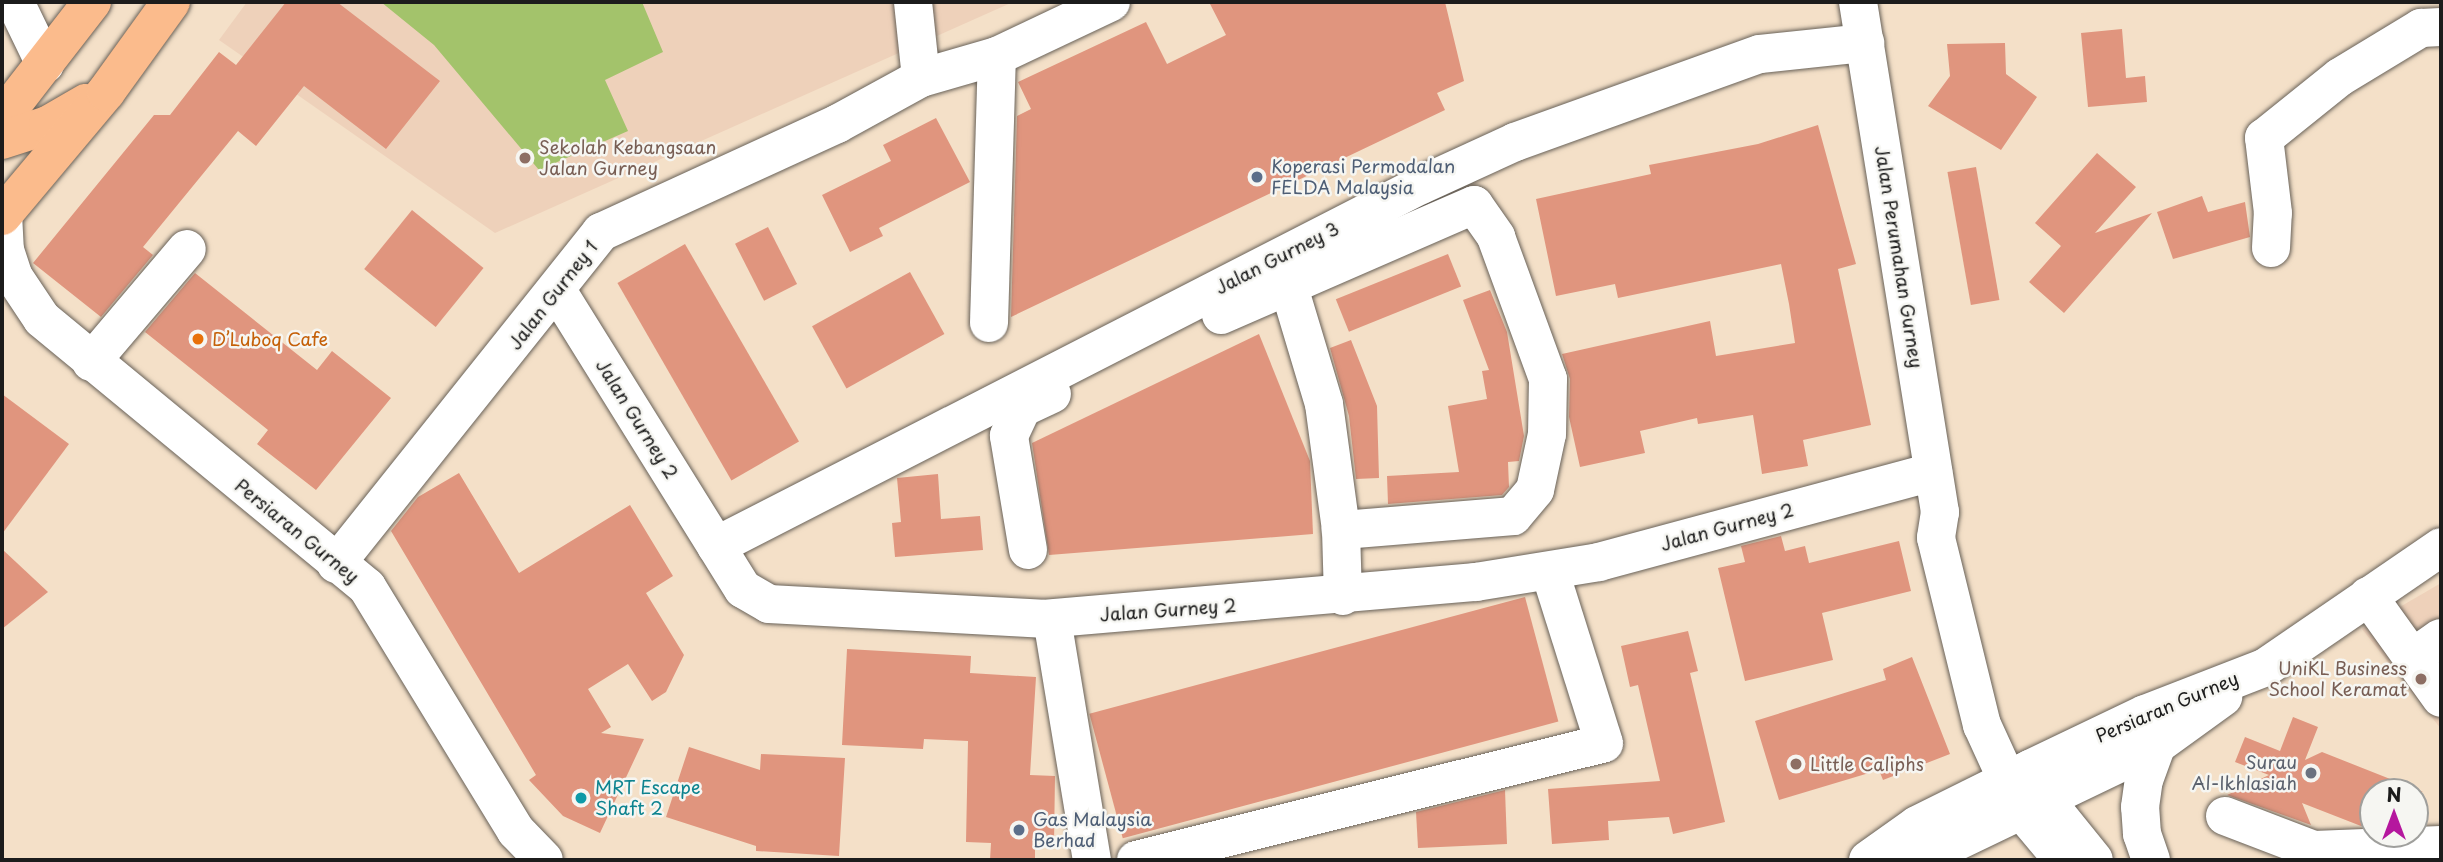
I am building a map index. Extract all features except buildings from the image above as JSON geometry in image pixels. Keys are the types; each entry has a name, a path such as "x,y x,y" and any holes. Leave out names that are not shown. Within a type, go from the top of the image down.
{"main road":[{"path":"8,103 45,64 92,2"},
{"path":"2,215 106,92 171,2"},
{"path":"2,140 48,125 106,92"}],"street":[{"path":"15,2 45,64"},
{"path":"913,2 921,78"},
{"name":"Jalan Gurney 1","path":"336,564 558,292 601,232 837,124 921,78 997,56 1111,2"},
{"name":"Jalan Perumahan Gurney","path":"1858,2 1940,512 1936,538 1982,725 2025,789"},
{"path":"2271,248 2273,213 2263,138 2340,77 2421,27 2441,27"},
{"name":"Jalan Gurney 3","path":"716,546 1421,185 1515,142 1760,54 1865,43"},
{"path":"989,323 997,56"},
{"path":"1028,550 1009,436 1022,408 1288,284 1474,205 1496,237 1548,379 1546,434 1535,490 1513,516 1340,530"},
{"name":"Persiaran Gurney","path":"2,215 5,250 14,277 42,319 367,587 516,831 544,860"},
{"path":"91,362 187,249"},
{"path":"1288,284 1325,404 1340,530 1343,596"},
{"name":"Jalan Gurney 2","path":"558,292 743,589 769,604 1052,619 1343,596 1550,572 1933,472"},
{"name":"Persiaran Gurney","path":"2,302 42,319"},
{"name":"Persiaran Gurney","path":"2025,789 2157,745 2441,547"},
{"path":"1136,860 1604,743 1550,572"},
{"path":"2368,596 2427,648 2441,698"},
{"path":"1052,619 1092,860"},
{"name":"Persiaran Gurney","path":"2025,789 2145,714 2266,667"},
{"path":"2151,860 2142,834 2140,807 2144,780 2157,745"},
{"path":"1868,860 1917,825 2025,789"},
{"path":"1877,860 1935,852 2025,789"},
{"path":"2025,789 2063,860"},
{"path":"2025,789 2094,860"},
{"path":"2225,816 2314,850 2441,845"}],"shaded area":[{"name":"Sekolah Kebangsaan Jalan Gurney","path":"247,2 1013,2 495,233 219,40"},
{"name":"UniKL Business School Keramat","path":"2441,583 2441,729 2362,629"}],"green space":[{"path":"381,2 642,2 663,52 605,80 628,131 539,170 434,45"}],"place":[{"name":"Sekolah Kebangsaan Jalan Gurney","path":"525,158"},
{"name":"Koperasi Permodalan FELDA Malaysia","path":"1257,177"},
{"name":"D’Luboq Cafe","path":"198,339"},
{"name":"UniKL Business School Keramat","path":"2421,679"},
{"name":"Little Caliphs","path":"1796,764"},
{"name":"Surau Al-Ikhlasiah","path":"2311,773"},
{"name":"MRT Escape Shaft 2","path":"581,798"},
{"name":"Gas Malaysia Berhad","path":"1019,830"}]}
